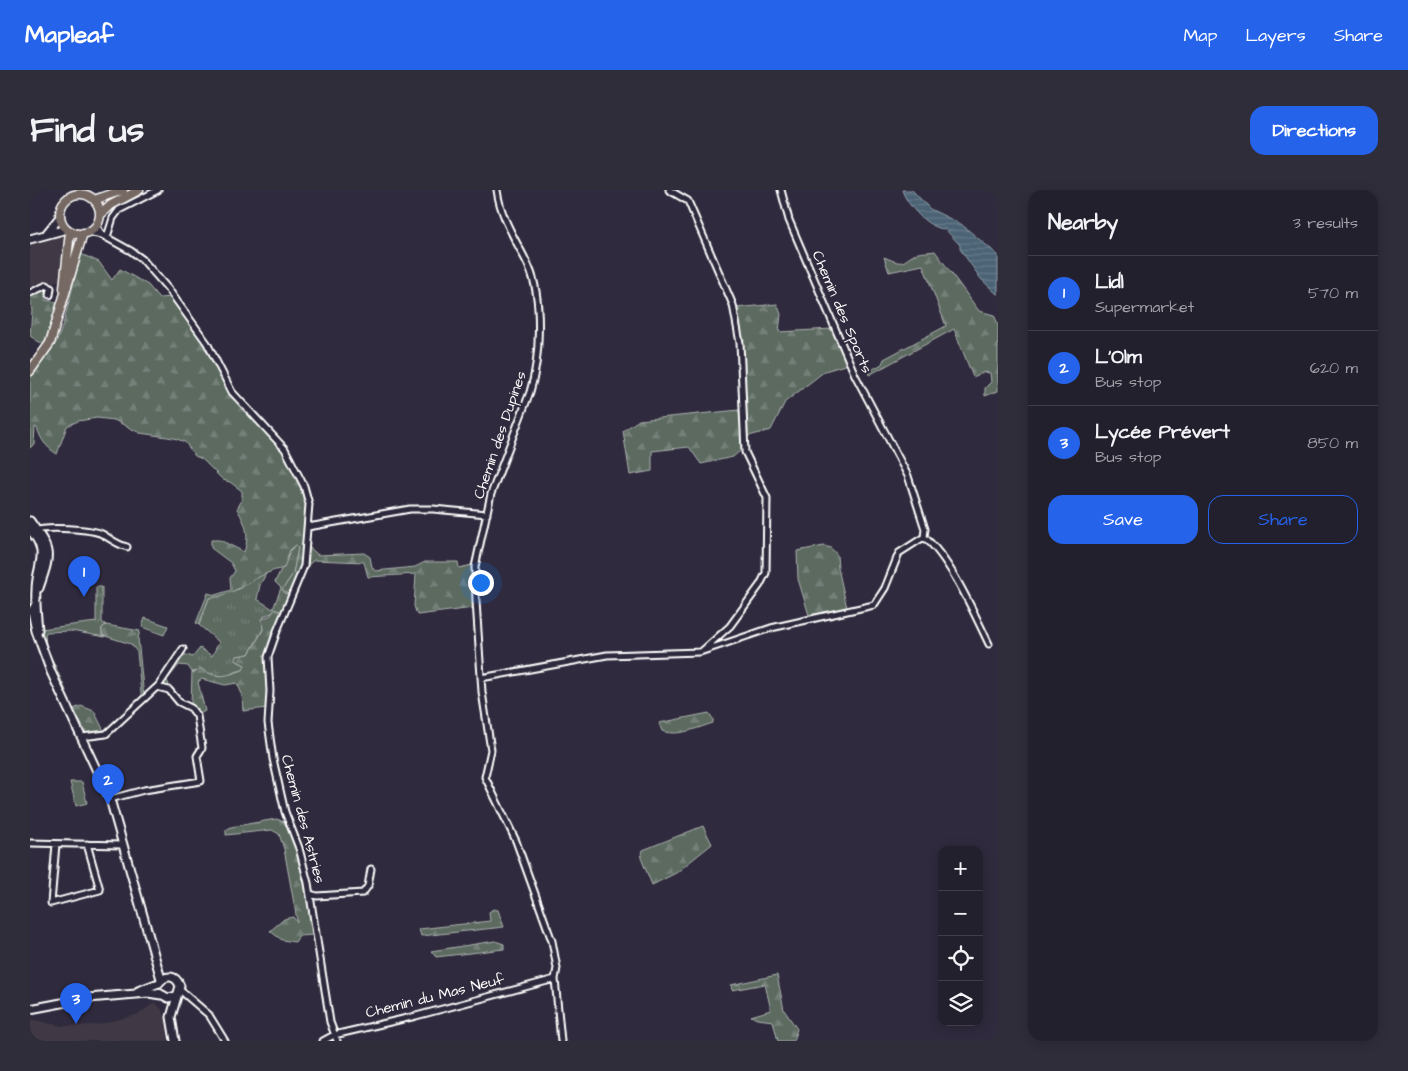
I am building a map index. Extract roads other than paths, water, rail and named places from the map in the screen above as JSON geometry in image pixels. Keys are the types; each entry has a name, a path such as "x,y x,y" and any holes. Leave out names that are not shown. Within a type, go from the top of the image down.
{"main road":[{"path":"94,200 123,190"},
{"path":"68,230 85,232 96,225 100,215 111,205 139,190"},
{"path":"63,302 68,230 60,216 62,206 69,194 81,192 94,200 100,215"},
{"path":"30,371 50,343 85,232"}],"street":[{"path":"105,236 119,210 158,190"},
{"name":"Chemin des Dupines","path":"497,190 500,209 532,275 538,307 539,349 535,376 491,494 475,567 481,678 491,750 485,769 486,782 516,841 552,941 557,968 555,979 562,1041"},
{"path":"669,190 688,201 733,305 740,343 746,452 768,498 766,573 760,585 730,626 700,652"},
{"name":"Chemin des Sports","path":"781,190 789,220 854,375 908,476 925,529 924,536"},
{"path":"45,235 60,216"},
{"name":"Chemin des Astries","path":"96,225 105,236 142,259 169,290 207,343 232,392 285,449 304,486 309,504 304,566 268,657 270,691 268,723 273,759 285,812 299,848 310,894 330,1022 337,1041"},
{"path":"30,239 68,230"},
{"name":"Chemin des Astries","path":"85,232 105,236"},
{"path":"30,294 46,285 51,288 50,295"},
{"path":"308,527 410,509 487,514"},
{"path":"30,521 42,557 36,586 38,638 51,672 110,799 122,845 156,954 160,981 158,989 163,996 171,1017 174,1041"},
{"path":"33,531 54,529 97,533 115,543 127,546"},
{"path":"481,678 607,655 700,652 771,628 874,605 886,588 899,553 924,536 933,545 965,594 989,644"},
{"path":"82,737 106,734 158,687 183,649"},
{"path":"110,799 144,790 201,781 197,756 202,748 202,741 197,716 191,708 179,702 169,690 158,687"},
{"path":"30,843 122,845"},
{"path":"56,844 52,903 100,890 87,844"},
{"path":"310,894 317,896 363,893 368,886 371,869"},
{"path":"156,954 170,976 179,982 179,994 171,1017"},
{"path":"30,1007 70,997 131,992 170,976"},
{"name":"Chemin du Mas Neuf","path":"323,1041 334,1035 416,1016 555,979"},
{"path":"30,1007 88,998 148,993 163,996 179,994 204,1010 225,1041"}],"water":[{"path":"902,190 912,190 930,209 961,224 998,255 998,295 981,279 960,249 960,245 945,229 938,228 925,221 913,209"}],"place":[{"name":"Lidl","path":"84,597"},
{"name":"L'Olm","path":"108,805"},
{"name":"Lycée Prévert","path":"76,1024"}]}
